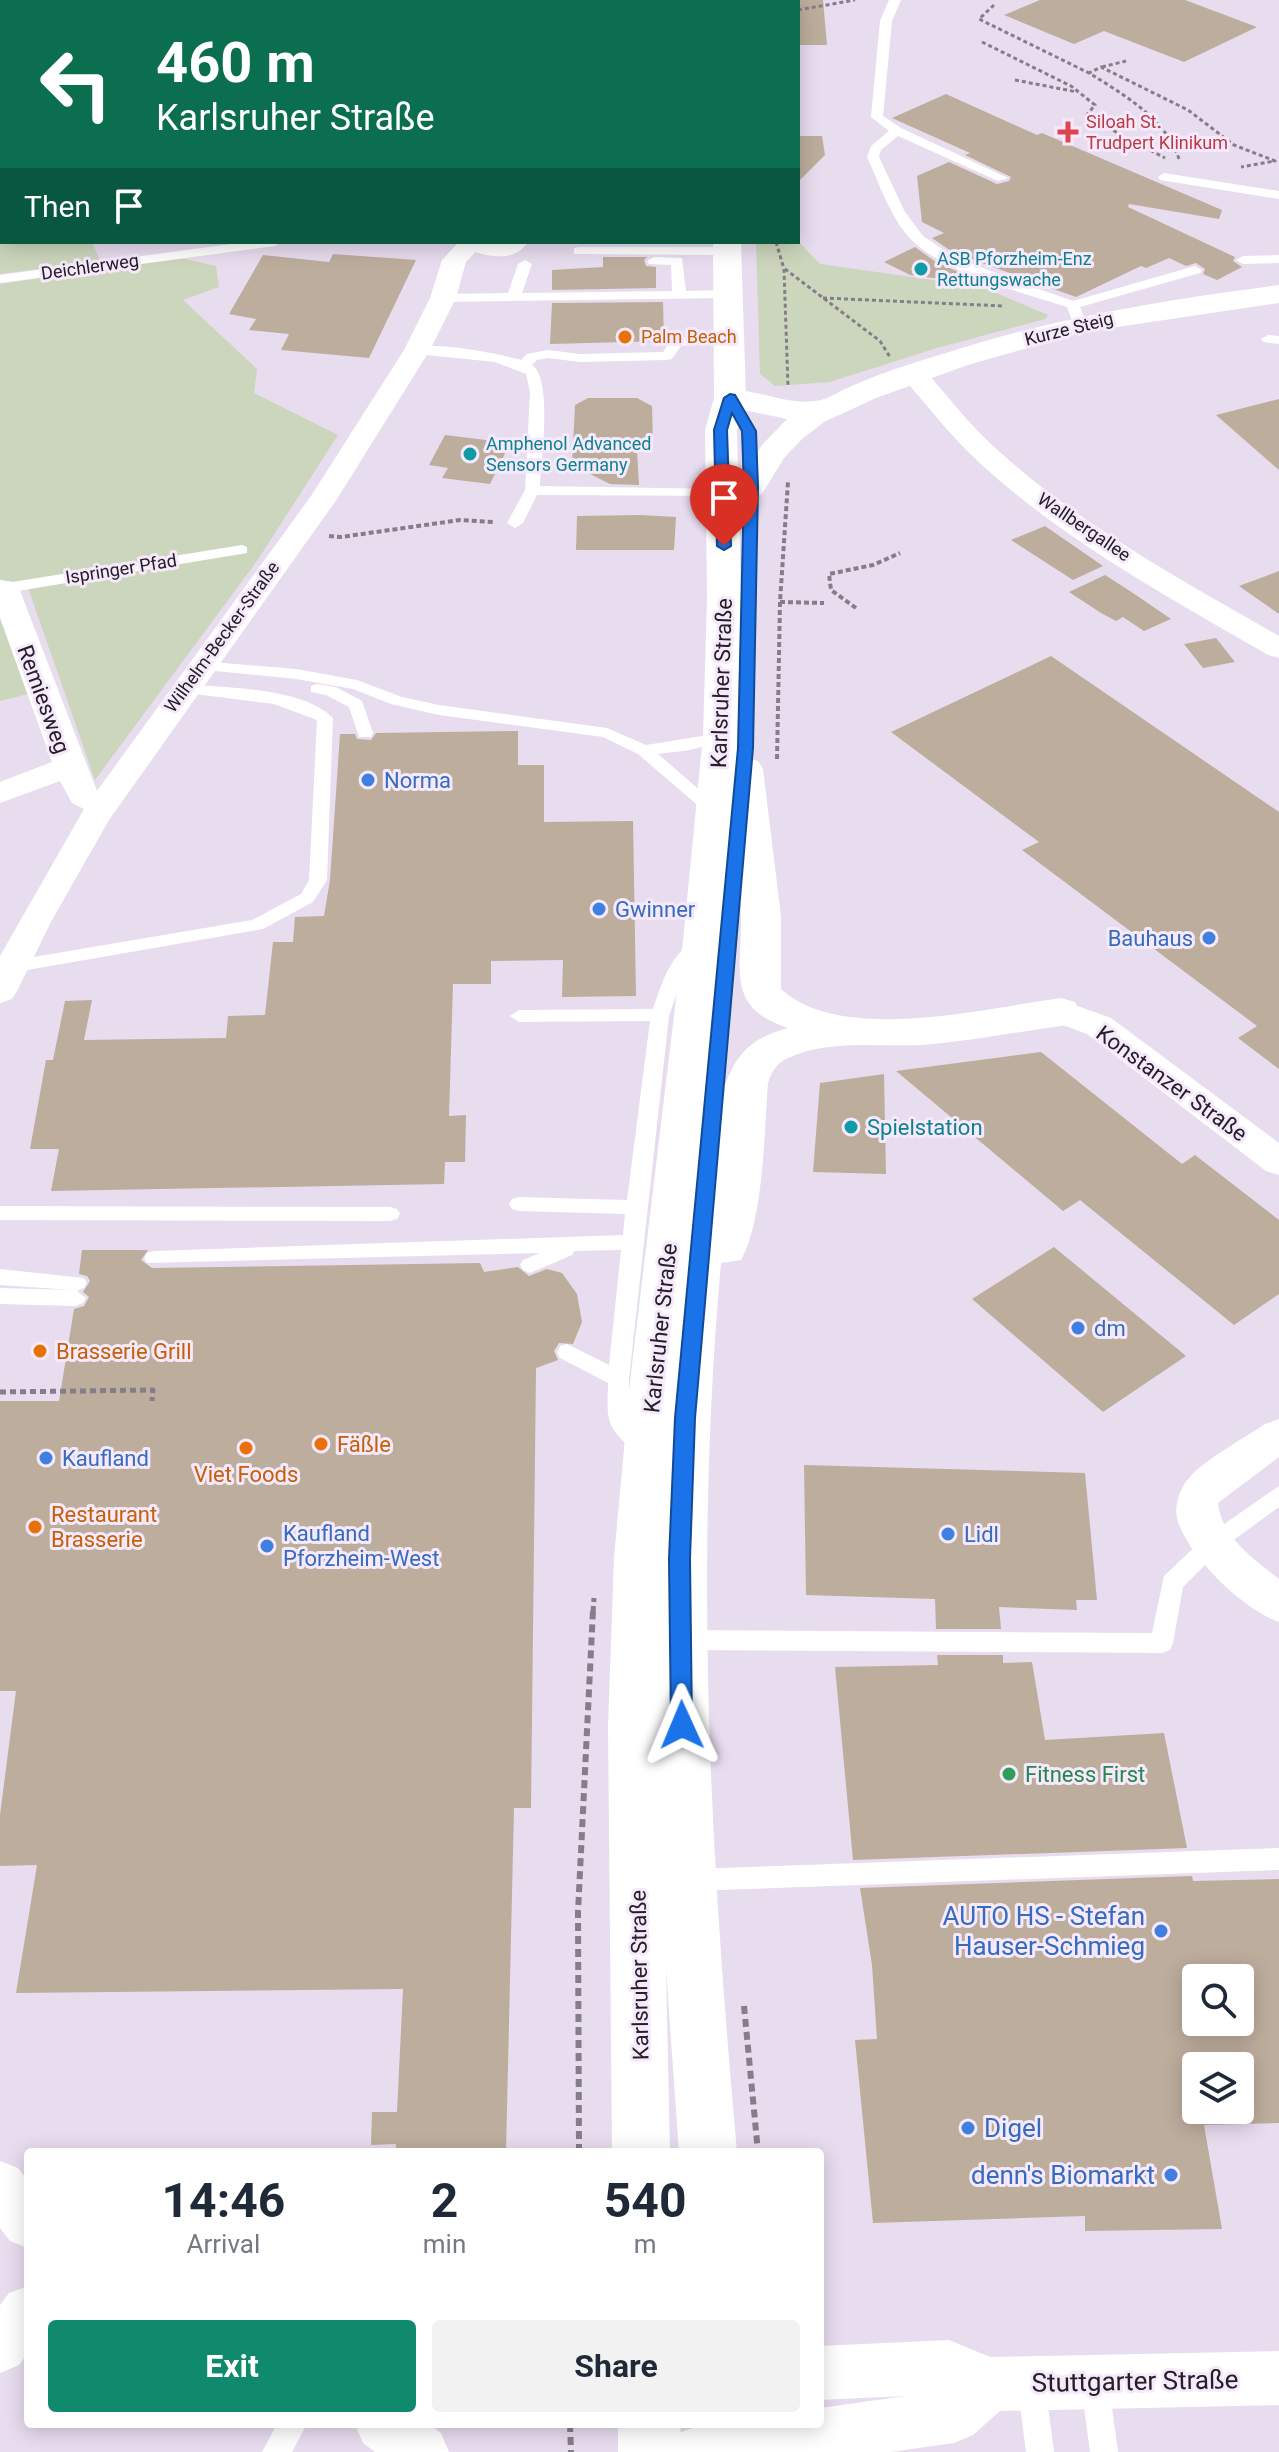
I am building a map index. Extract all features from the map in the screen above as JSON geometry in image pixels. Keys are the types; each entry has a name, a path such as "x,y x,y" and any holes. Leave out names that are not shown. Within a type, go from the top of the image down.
{"main road":[{"path":"727,247 730,398"},
{"name":"Kurze Steig","path":"730,398 781,410 826,409 865,391 902,365 1076,313 1184,306 1279,294"},
{"name":"Kurze Steig","path":"730,398 785,401 865,391"},
{"name":"Karlsruher Straße","path":"708,2148 682,1753 680,1559 666,1434 703,941 716,811 724,598 736,490 749,431 730,398"},
{"path":"736,490 787,433 826,409"},
{"name":"Karlsruher Straße","path":"641,2148 634,1725 639,1557 666,1434 745,769 736,490"},
{"path":"745,769 761,916 759,984 764,996 780,1011 842,1032"},
{"path":"666,1434 696,1386 739,1177 747,1083 753,1066 767,1051 786,1043 842,1032 922,1031 1061,1012"},
{"path":"649,2428 650,2452"}],"street":[{"name":"Wilhelm-Becker-Straße","path":"5,979 63,869 104,804 192,677 299,532 417,350 445,291 494,246"},
{"name":"Wallbergallee","path":"902,365 1032,501 1279,649"},
{"name":"Remiesweg","path":"1,585 83,796 104,804"},
{"path":"0,793 69,766"},
{"name":"Konstanzer Straße","path":"1061,1012 1099,1026 1279,1162"},
{"path":"1279,1435 1215,1478 1194,1500 1199,1525 1212,1544 1279,1604"},
{"path":"0,2186 24,2218"},
{"path":"0,2346 24,2317"},
{"name":"Stuttgarter Straße","path":"824,2373 949,2367 1011,2384 1279,2378"},
{"path":"722,2444 954,2416 1011,2384"},
{"path":"388,2428 422,2452"}],"lane":[{"path":"895,0 886,21 877,117 897,131 1002,178"},
{"path":"897,131 875,149 873,157 898,209 918,239 957,261 1076,313 1195,270"},
{"path":"1164,177 1279,195"},
{"name":"Deichlerweg","path":"0,279 181,248 244,244"},
{"path":"494,246 514,296"},
{"path":"579,251 727,247"},
{"path":"1243,260 1279,259"},
{"path":"626,262 677,261 679,293"},
{"path":"445,291 514,296 726,294"},
{"path":"523,366 532,357 548,354 580,358 667,356 677,342 729,338"},
{"path":"417,350 523,366 536,376 532,490 515,523"},
{"path":"532,490 736,490"},
{"name":"Ispringer Pfad","path":"1,585 242,550"},
{"path":"192,677 296,674 357,685 397,701 439,710 580,727 630,741 716,811"},
{"path":"5,979 257,925 307,898 318,880 325,718 301,703 192,677"},
{"path":"241,681 330,690 356,704 365,733"},
{"path":"644,750 690,745 721,736"},
{"path":"666,1434 620,1421 618,1379 660,1016 676,970 703,941"},
{"path":"519,1016 634,1013 660,1016"},
{"path":"519,1204 637,1207"},
{"path":"0,1213 390,1214"},
{"path":"154,1258 632,1242"},
{"path":"516,1247 520,1266 576,1245"},
{"path":"0,1277 76,1290 0,1296"},
{"path":"567,1352 618,1379"},
{"path":"681,1640 1162,1643 1172,1583 1212,1544 1279,1495"},
{"path":"690,1880 1279,1859"},
{"path":"1095,2381 1104,2452"},
{"path":"1011,2384 1040,2452"},
{"path":"276,2452 291,2428"}],"path":[{"path":"800,10 855,0"},
{"path":"982,42 1079,92 1095,105 1086,116 1180,166 1177,148 1134,101 1089,73 979,19 994,5"},
{"path":"1089,73 1126,61"},
{"path":"1101,67 1188,110 1234,145 1277,162"},
{"path":"1015,80 1079,92"},
{"path":"1229,168 1277,162"},
{"path":"777,244 784,269 789,384 785,401"},
{"path":"784,269 880,341 902,365"},
{"path":"823,298 1076,313"},
{"path":"299,532 341,537 460,520 515,523"},
{"path":"856,608 831,590 829,574 873,565 900,553"},
{"path":"780,602 824,603"},
{"path":"0,1392 153,1390 152,1401"},
{"path":"579,2148 578,1912 594,1596"},
{"path":"570,2428 571,2452"}],"green space":[{"path":"800,243 820,264 982,287 1048,315 1045,319 937,348 830,382 775,386 760,374 756,244"},
{"path":"0,244 93,244 100,261 0,274"},
{"path":"181,258 216,266 219,287 183,300 257,369 254,393 338,435 257,561 95,780 27,585 4,588 0,578 0,284"},
{"path":"0,615 32,693 0,701"}],"building":[{"path":"800,0 823,0 827,45 800,45"},
{"path":"1040,0 1185,0 1257,27 1184,62 1104,31 1074,44 1004,15"},
{"path":"946,94 1037,135 1042,133 1222,210 1219,219 1129,204 1128,207 1235,257 1233,261 1242,267 1217,280 1203,274 1205,269 1196,263 1186,266 1169,258 1146,268 1141,266 1076,297 954,253 932,238 944,233 922,222 917,176 949,162 997,184 1009,181 1011,177 965,155 970,153 892,118"},
{"path":"800,136 822,136 825,155 800,180"},
{"name":"ASB Pforzheim-Enz Rettungswache","path":"915,247 936,262 988,285 910,275 884,262"},
{"path":"333,254 416,260 369,358 281,350 289,334 249,330 256,319 229,314 263,255 329,262"},
{"path":"603,257 647,257 644,260 646,266 656,267 656,288 552,290 552,270 603,267"},
{"path":"663,302 664,341 550,344 552,303"},
{"path":"588,398 637,398 652,406 653,444 637,451 639,485 610,484 572,465 575,405"},
{"path":"1279,399 1279,470 1216,415"},
{"name":"Amphenol Advanced Sensors Germany","path":"445,435 510,443 490,484 442,478 448,468 429,465"},
{"path":"577,516 676,517 674,550 576,550"},
{"path":"1045,526 1103,566 1073,580 1011,540"},
{"path":"1279,571 1279,614 1239,586"},
{"path":"1105,575 1171,619 1144,631 1123,617 1116,621 1069,592"},
{"path":"1216,638 1235,662 1203,668 1184,644"},
{"name":"Bauhaus","path":"1051,656 1279,812 1279,1069 1238,1038 1257,1026 1022,850 1039,842 891,732"},
{"path":"518,731 518,765 544,765 544,822 633,821 636,996 562,997 563,960 491,961 491,984 453,984 449,1116 466,1115 465,1162 445,1162 444,1184 51,1191 59,1149 30,1149 46,1060 53,1060 65,1001 92,1000 84,1040 226,1038 228,1016 265,1015 273,942 293,942 295,917 324,916 330,880 340,734 355,734 357,739 371,740 376,733"},
{"path":"1041,1052 1182,1164 1195,1155 1279,1220 1279,1294 1234,1325 1080,1200 1063,1211 896,1071"},
{"name":"Spielstation","path":"884,1074 886,1174 813,1172 820,1083"},
{"name":"dm","path":"1054,1247 1186,1356 1103,1412 972,1299"},
{"name":"Kaufland Pforzheim-West","path":"82,1250 148,1250 141,1260 152,1268 480,1263 484,1272 518,1267 529,1276 547,1269 562,1273 577,1294 582,1322 573,1344 559,1343 554,1351 558,1360 536,1368 531,1808 514,1808 506,2148 396,2148 396,2144 371,2145 372,2112 397,2112 403,1989 16,1993 37,1865 0,1866 0,1815 16,1691 0,1691 0,1401 59,1401 74,1309 84,1306 89,1297 83,1292 90,1281 87,1276 79,1274"},
{"name":"Lidl","path":"804,1465 1085,1473 1097,1600 1076,1600 1077,1610 999,1607 1001,1629 936,1629 935,1599 806,1595"},
{"name":"Fitness First","path":"937,1655 1003,1655 1003,1663 1032,1662 1045,1740 1164,1733 1187,1848 853,1860 835,1667 938,1665"},
{"path":"1192,1876 1193,1881 1279,1879 1279,2123 1254,2124 1254,2052 1182,2052 1182,2124 1242,2124 1204,2125 1222,2229 1085,2231 1085,2216 873,2223 855,2040 877,2039 872,1965 860,1888"}],"place":[{"name":"Siloah St. Trudpert Klinikum","path":"1068,132"},
{"name":"ASB Pforzheim-Enz Rettungswache","path":"921,269"},
{"name":"Palm Beach","path":"625,337"},
{"name":"Amphenol Advanced Sensors Germany","path":"470,454"},
{"name":"Norma","path":"368,780"},
{"name":"Gwinner","path":"599,909"},
{"name":"Bauhaus","path":"1209,938"},
{"name":"Spielstation","path":"851,1127"},
{"name":"dm","path":"1078,1328"},
{"name":"Brasserie Grill","path":"40,1351"},
{"name":"Fäßle","path":"321,1444"},
{"name":"Viet Foods","path":"246,1448"},
{"name":"Kaufland","path":"46,1458"},
{"name":"Restaurant Brasserie","path":"35,1527"},
{"name":"Lidl","path":"948,1534"},
{"name":"Kaufland Pforzheim-West","path":"267,1546"},
{"name":"Fitness First","path":"1009,1774"},
{"name":"AUTO HS - Stefan Hauser-Schmieg","path":"1161,1931"},
{"name":"Digel","path":"968,2128"},
{"name":"denn's Biomarkt","path":"1171,2175"}],"route":[{"path":"682,1725 680,1559 685,1418 746,748 751,487 749,431 730,398 721,430 724,546"}]}
